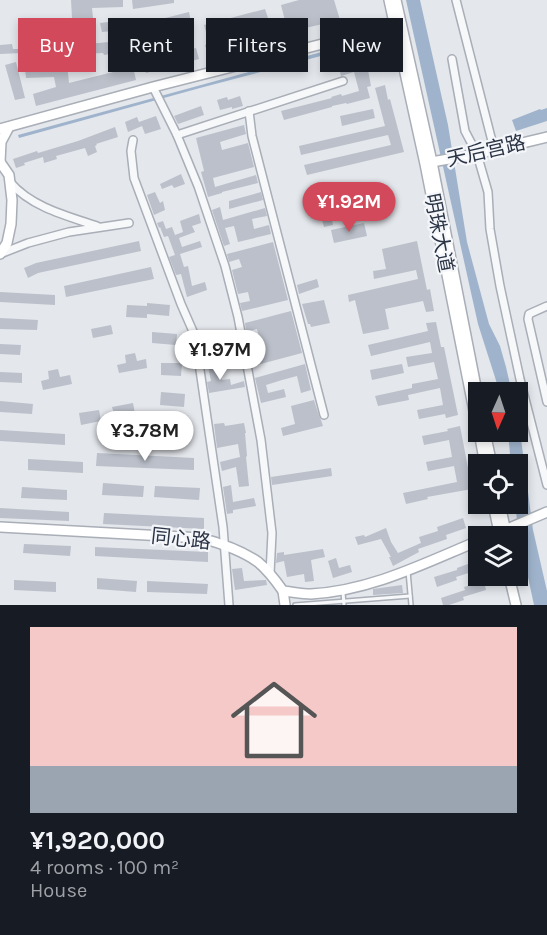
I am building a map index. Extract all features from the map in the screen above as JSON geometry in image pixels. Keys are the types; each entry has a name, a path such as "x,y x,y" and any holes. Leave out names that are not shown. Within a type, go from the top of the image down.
{"street":[{"name":"明珠大道","path":"389,0 396,18"},
{"name":"明珠大道","path":"396,0 398,18"},
{"path":"456,0 494,149"},
{"path":"0,254 7,243 12,200 9,175 0,162 4,128 320,44"},
{"name":"明珠大道","path":"403,45 431,162 475,382"},
{"path":"452,59 465,131 477,153 488,192 490,229 502,297 547,485"},
{"path":"177,135 343,81"},
{"path":"154,88 198,186 225,266 238,316 261,440 272,532 270,574"},
{"path":"249,111 252,136 324,415"},
{"name":"天后宫路","path":"431,162 547,137"},
{"path":"133,140 131,151 134,178 180,304 195,336 224,544 229,605"},
{"name":"明珠大道","path":"431,162 470,382"},
{"path":"10,183 18,192 33,201 61,214 99,227"},
{"path":"0,254 28,243 69,232 129,223"},
{"path":"547,306 529,314 528,319 547,402"},
{"path":"514,526 547,512"},
{"name":"同心路","path":"0,527 201,538 224,544 258,562 284,591"},
{"path":"285,605 284,591 344,599 372,583 468,545"},
{"path":"511,586 516,605"},
{"path":"518,586 522,605"}],"lane":[{"path":"408,570 411,605"},
{"path":"295,605 344,599 410,596"}],"water":[{"path":"406,0 420,0 448,125 467,242 489,324 500,346 509,382 496,382 478,324"},
{"path":"320,52 320,56 308,59 308,56"},
{"path":"248,72 260,72 19,138 18,135"},
{"path":"547,108 547,121 516,131 512,120"},
{"path":"509,442 521,442 523,454 510,454"},
{"path":"528,492 533,530 547,591 547,605 534,605 528,577 528,526 518,526 516,514 528,514"}],"building":[{"path":"71,0 123,0 123,7 92,8 93,18 72,18"},
{"path":"132,0 174,0 174,3 133,9"},
{"path":"299,0 334,0 339,18 320,18 320,25 308,27 308,18 284,18 281,5"},
{"path":"265,9 268,18 231,18"},
{"path":"189,12 190,18 165,18"},
{"path":"108,22 108,31 102,32 100,23"},
{"path":"108,42 108,54 96,53 96,43"},
{"path":"12,44 13,49 18,49 18,53 0,54 0,45"},
{"path":"196,48 199,59 194,60 194,49"},
{"path":"16,62 25,98 15,100 5,65"},
{"path":"25,72 68,72 69,83 113,72 134,72 136,80 36,106 33,94 56,87 54,77 26,78"},
{"path":"340,72 354,72 341,76"},
{"path":"354,72 368,72 371,86 367,87 370,98 284,120 281,111 341,94 342,96 359,91"},
{"path":"385,85 404,152 307,175 304,165 391,145 388,135 301,155 299,146 385,126 375,88"},
{"path":"240,96 243,106 220,110 217,100 227,97 228,100"},
{"path":"201,106 204,115 178,124 174,116"},
{"path":"373,109 375,118 342,126 340,116"},
{"path":"156,116 161,129 145,134 142,126 128,132 125,122 137,117 139,122"},
{"path":"244,125 246,134 220,142 222,150 248,143 254,167 213,178 215,187 256,175 258,183 208,197 201,172 204,171 196,138"},
{"path":"115,127 118,137 96,144 97,152 88,156 85,148 56,156 57,159 44,163 43,157 16,168 13,159 78,141"},
{"path":"181,174 185,184 162,189 160,184"},
{"path":"155,192 160,203 163,201 165,210 154,215 147,195"},
{"path":"261,192 263,200 229,209 229,201"},
{"path":"356,192 359,204 330,211 333,225 324,227 317,201"},
{"path":"220,207 223,220 265,208 267,216 252,219 254,229 269,225 271,234 238,242 234,226 225,228 230,244 224,246 212,210"},
{"path":"199,214 201,223 192,226 195,232 179,238 182,247 200,241 202,247 180,254 184,267 188,266 192,286 205,282 207,290 187,297 181,274 176,275 169,257 175,255 168,236 164,237 157,223 163,221 166,229 172,227 175,235 183,232 180,221"},
{"path":"364,223 367,236 334,243 331,230"},
{"path":"139,241 141,251 38,273 28,278 24,268 36,263"},
{"path":"417,241 427,290 430,289 434,311 426,312 423,301 385,309 389,329 363,334 355,300 349,302 348,295 418,279 416,270 374,279 373,271 386,269 382,249"},
{"path":"273,242 288,300 242,311 240,303 250,301 248,292 238,294 232,270 242,267 239,259 229,262 227,254"},
{"path":"151,267 154,279 66,297 64,286"},
{"path":"317,279 319,287 299,294 297,285"},
{"path":"0,292 55,295 55,305 0,302"},
{"path":"324,300 330,323 311,327 302,304"},
{"path":"147,303 170,305 169,316 147,314 147,318 126,317 127,305 147,306"},
{"path":"291,311 302,353 253,366 248,340 259,338 257,329 246,332 245,323"},
{"path":"0,318 38,320 37,330 0,329"},
{"path":"436,322 441,347 444,347 458,415 446,418 445,414 419,419 417,410 443,405 440,388 408,395 409,400 378,406 375,396 412,388 412,384 438,379 434,362 408,367 406,357 432,353 430,342 371,356 368,345 428,331 426,323"},
{"path":"111,325 113,334 93,338 91,329"},
{"path":"152,332 177,334 176,345 152,343"},
{"path":"226,341 228,350 204,356 202,346"},
{"path":"0,344 21,345 20,355 0,354"},
{"path":"135,353 137,361 146,359 147,368 119,373 117,365 126,363 125,355"},
{"path":"161,363 182,363 181,376 161,375"},
{"path":"218,363 222,380 230,379 231,385 244,381 245,387 209,393 207,382 211,381 208,366"},
{"path":"305,364 311,390 301,393 297,376 266,385 268,393 284,389 286,397 261,403 255,378"},
{"path":"402,364 404,373 372,380 370,370"},
{"path":"58,369 60,377 70,375 72,384 43,390 41,381 49,379 48,371"},
{"path":"0,372 22,373 22,383 0,382"},
{"path":"161,392 185,394 184,407 160,405"},
{"path":"314,400 323,426 283,436 281,428 295,424 291,406"},
{"path":"0,401 33,404 32,414 0,412"},
{"path":"133,403 135,414 115,418 112,407"},
{"path":"99,410 101,421 81,425 79,413"},
{"path":"224,423 225,426 244,423 249,486 239,487 236,467 222,471 220,462 240,457 238,444 217,448 214,424"},
{"path":"145,426 191,428 191,439 145,437"},
{"path":"460,426 468,468 468,490 427,497 428,499 406,504 403,493 457,482 454,466 428,471 426,462 452,457 449,440 424,445 422,436 448,431 447,429"},
{"path":"0,430 65,434 65,445 0,441"},
{"path":"97,453 194,458 194,470 96,466"},
{"path":"28,459 83,462 83,473 28,470"},
{"path":"331,468 332,476 272,485 271,477"},
{"path":"103,483 144,486 143,497 102,495"},
{"path":"231,485 233,502 254,498 256,506 233,510 233,513 227,514 223,487"},
{"path":"155,486 200,488 199,500 154,497"},
{"path":"22,487 67,490 67,500 21,498"},
{"path":"0,508 69,512 69,521 0,518"},
{"path":"104,513 204,518 204,529 103,524"},
{"path":"463,518 466,528 446,535 447,539 418,549 419,552 393,566 389,557 391,557 381,539 358,545 355,537 364,535 365,537 386,528 398,553 421,543 419,537 438,531 437,527"},
{"path":"24,544 71,546 70,556 23,553"},
{"path":"95,547 208,552 208,562 95,556"},
{"path":"323,549 325,557 311,560 314,581 305,582 304,574 287,577 284,561 276,563 277,553 284,552 284,555"},
{"path":"336,558 339,568 350,565 352,572 333,578 328,561"},
{"path":"468,564 468,573 437,587 434,577 457,570"},
{"path":"242,568 244,581 266,580 267,585 235,590 232,569"},
{"path":"97,578 137,581 136,592 97,589"},
{"path":"14,580 56,582 56,592 14,590"},
{"path":"147,581 208,584 207,594 147,592"},
{"path":"402,585 403,593 373,595 373,589"},
{"path":"485,586 486,590 463,597 464,600 443,605 441,598 465,590 464,587"}]}
